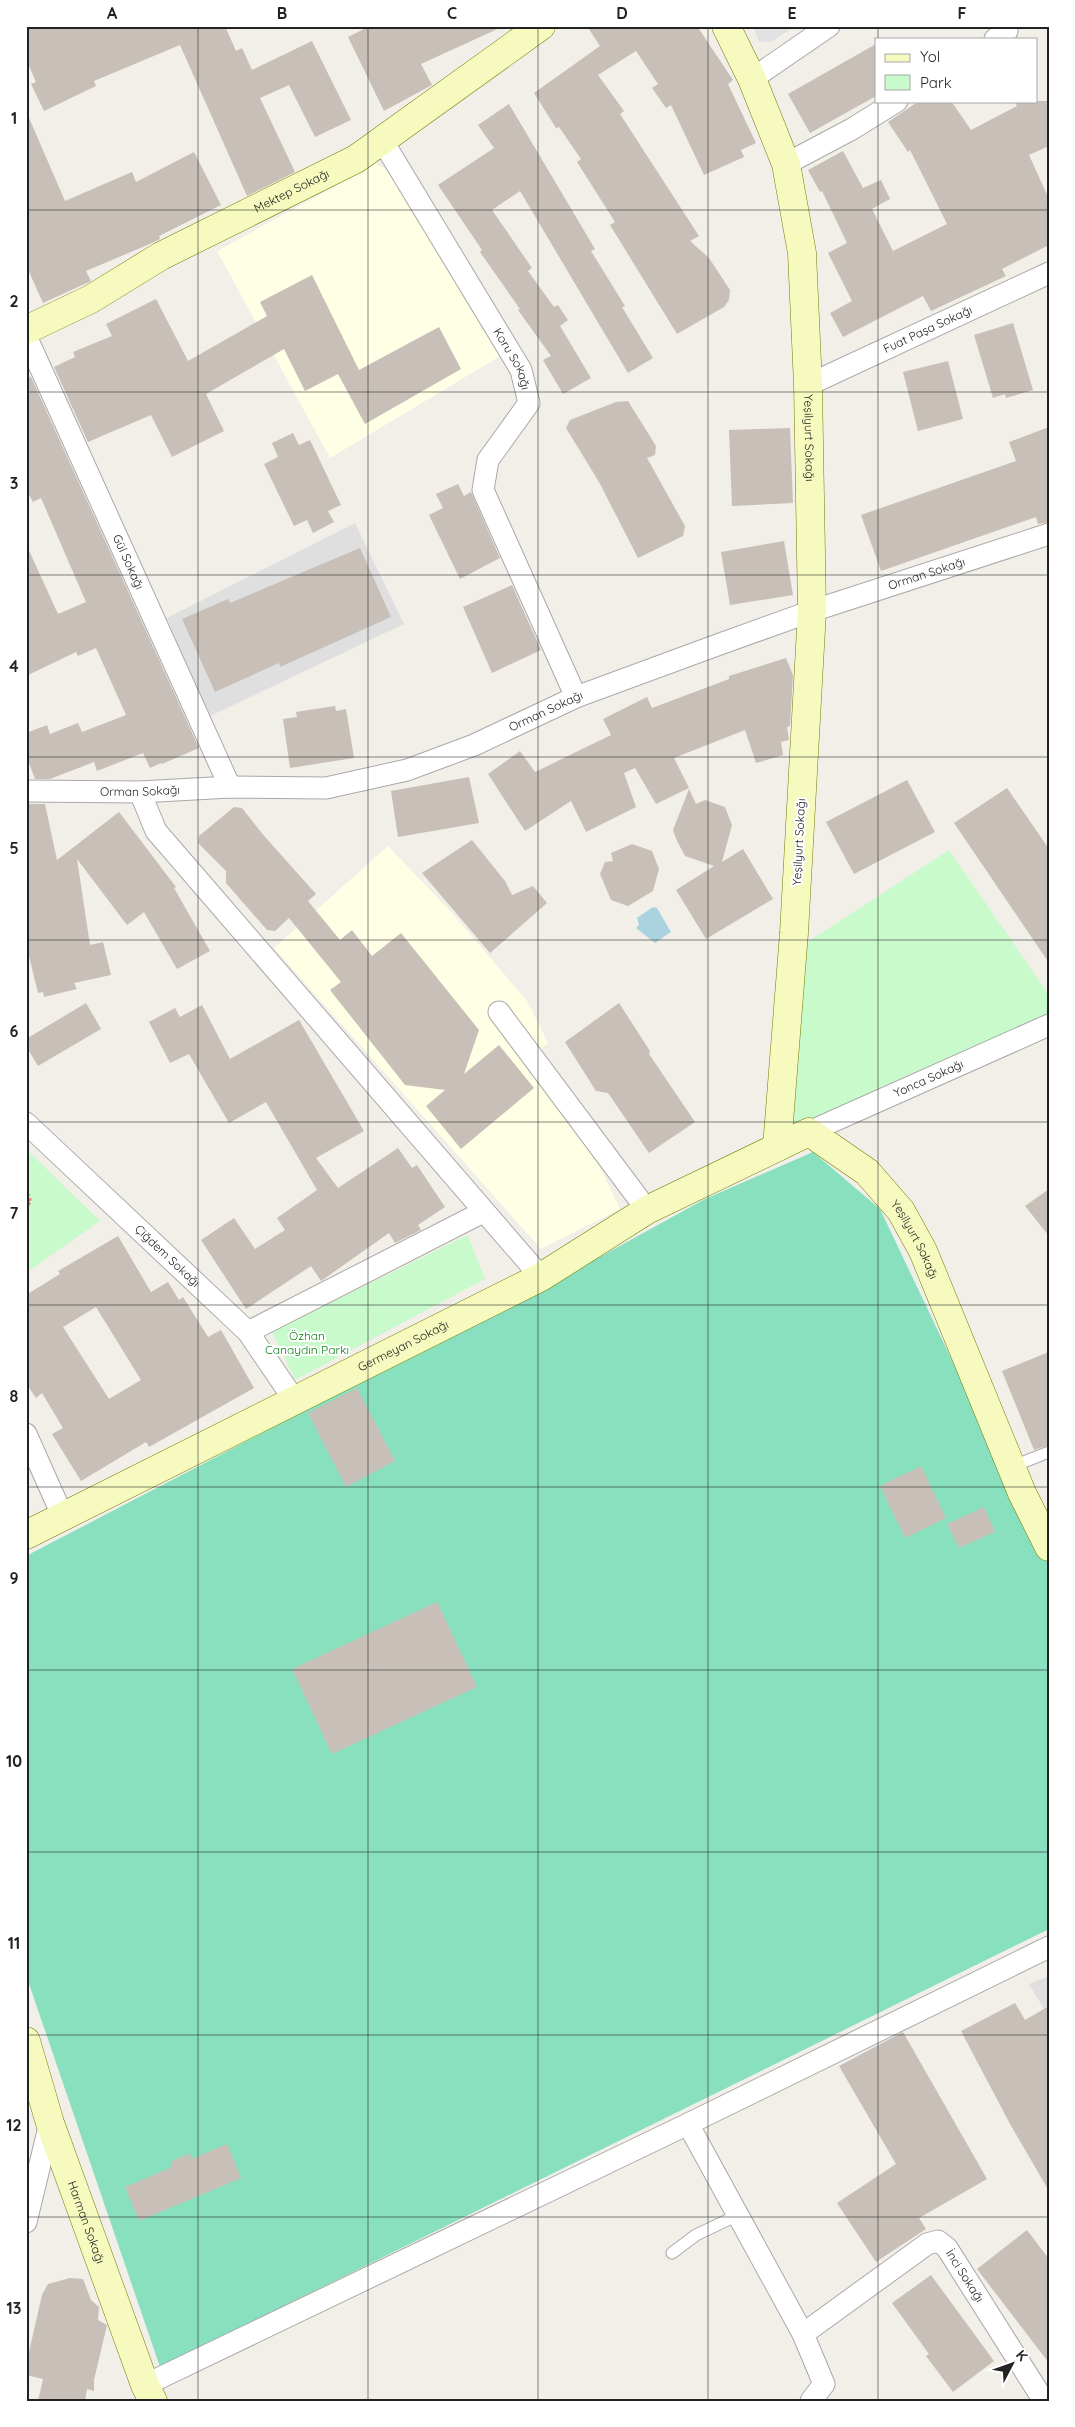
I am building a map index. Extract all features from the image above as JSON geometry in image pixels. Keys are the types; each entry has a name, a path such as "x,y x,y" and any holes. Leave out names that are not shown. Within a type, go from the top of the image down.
{"main road":[{"name":"Mektep Sokağı","path":"26,330 91,299 161,256 356,159 541,26"},
{"name":"Yeşilyurt Sokağı","path":"726,26 752,79 786,164 802,253 808,384 812,611 794,933 776,1147"},
{"name":"Yeşilyurt Sokağı","path":"809,1132 867,1172 901,1211 923,1251 1012,1468 1049,1547"},
{"path":"776,1147 809,1132"},
{"name":"Germeyan Sokağı","path":"26,1536 541,1277 647,1210 776,1147"},
{"name":"Harman Sokağı","path":"26,2041 50,2123 149,2393"}],"street":[{"path":"752,79 829,26"},
{"path":"786,164 852,129 895,102"},
{"name":"Koru Sokağı","path":"382,140 522,370 529,404 488,460 482,490 576,697"},
{"name":"Fuat Paşa Sokağı","path":"808,384 1049,272"},
{"name":"Gül Sokağı","path":"26,336 230,787"},
{"name":"Orman Sokağı","path":"26,791 140,792 230,787 326,788 407,770 474,744 576,697 812,611 1049,534"},
{"path":"140,792 156,831 541,1277"},
{"path":"499,1012 647,1210"},
{"name":"Yonca Sokağı","path":"809,1132 1049,1025"},
{"name":"Çiğdem Sokağı","path":"26,1124 248,1332 295,1401"},
{"path":"248,1332 483,1212"},
{"path":"26,1434 63,1517"},
{"path":"149,2393 1049,1946"},
{"path":"26,2222 50,2123"},
{"path":"688,2124 803,2334 817,2392"},
{"name":"İnci Sokağı","path":"803,2334 927,2244 938,2241 946,2248 1044,2401"}],"lane":[{"path":"1012,1468 1049,1452"},
{"path":"672,2253 696,2235 738,2215"}],"path":[{"path":"26,1189 30,1202 26,1206"}],"shaded area":[{"path":"753,26 795,26 771,42 759,42"},
{"path":"376,164 386,169 500,356 330,458 217,251"},
{"path":"355,523 404,624 208,717 167,618"},
{"path":"388,846 452,913 527,1001 548,1043 528,1061 599,1165 620,1209 541,1249 274,948"},
{"path":"1049,1976 1049,2017 1029,1984"}],"green space":[{"path":"949,850 1049,995 1049,1017 793,1129 806,943"},
{"path":"26,1149 100,1221 26,1273"},
{"path":"813,1152 880,1209 1049,1564 1049,1929 160,2367 26,1975 26,1556 587,1264 705,1199"},
{"name":"Özhan Canaydın Parkı","path":"468,1235 485,1279 295,1380 272,1331"}],"water":[{"path":"653,907 657,908 671,932 655,943 636,928 639,925 637,918"}],"building":[{"path":"26,26 225,26 236,51 242,48 252,70 312,41 351,120 315,137 289,85 260,98 295,172 247,196 180,45 94,81 96,86 44,111 31,84 36,82 26,59"},
{"path":"370,26 504,26 421,64 432,85 384,111 348,37"},
{"path":"587,26 697,26 733,80 728,84 756,143 741,150 744,157 704,175 671,105 666,108 652,88 658,84 636,51 598,75 624,111 620,114 699,236 690,241 709,258 730,290 729,300 724,307 677,334 610,225 615,222 577,162 581,159 559,127 556,128 534,93 600,46"},
{"path":"875,45 875,97 810,133 788,94"},
{"path":"1049,101 1049,146 1029,155 1049,199 1049,245 1002,269 1006,276 931,311 923,296 843,337 830,313 852,301 828,253 847,243 822,191 820,192 808,170 843,151 863,188 881,180 890,199 872,209 893,251 947,224 910,150 908,152 888,122 918,102 952,102 971,130 1017,106 1015,102"},
{"path":"509,104 595,249 591,251 625,306 622,307 653,358 628,373 520,191 492,210 532,268 528,271 554,307 558,305 568,320 560,326 591,378 563,394 543,360 551,356 518,310 520,309 480,252 482,250 438,185 494,148 478,125"},
{"path":"26,111 65,201 132,172 136,182 194,152 221,205 159,236 160,239 152,243 86,271 91,281 43,303 26,265"},
{"path":"312,275 359,370 439,327 461,369 365,424 338,374 305,391 284,349 206,394 224,431 172,457 151,415 88,442 54,367 75,357 73,352 112,336 106,324 156,299 188,361 267,316 260,302"},
{"path":"1013,323 1033,390 1006,398 1005,394 993,398 974,335"},
{"path":"948,361 963,419 918,431 903,372"},
{"path":"31,377 199,748 150,768 143,753 97,771 94,762 50,779 35,779 26,755 26,733 47,725 50,734 78,723 82,732 126,715 96,648 78,656 76,652 26,676 26,544 58,614 86,602 41,498 33,502 26,489 26,378"},
{"path":"628,401 656,446 655,455 647,458 685,526 683,536 638,558 599,482 566,428 570,420 616,402"},
{"path":"1049,427 1049,522 1038,524 1036,517 881,571 861,515 1016,461 1009,442"},
{"path":"790,428 793,503 732,506 729,430"},
{"path":"293,433 299,445 310,440 341,505 328,511 334,522 313,533 307,520 294,526 264,464 278,457 272,443"},
{"path":"458,484 464,496 471,492 500,558 460,579 429,515 443,508 436,494"},
{"path":"784,541 793,595 730,605 721,552"},
{"path":"360,548 391,617 280,667 279,663 215,692 182,619 228,599 230,603"},
{"path":"512,585 541,650 492,673 463,607"},
{"path":"786,658 793,675 790,726 787,727 789,740 781,742 783,755 756,763 745,730 674,758 689,788 656,804 635,768 624,773 636,807 586,832 571,801 525,831 488,774 520,751 535,772 611,735 603,719 647,697 652,708 729,679 729,676"},
{"path":"335,706 336,711 346,709 354,758 290,768 283,719 297,717 296,712"},
{"path":"469,777 479,823 398,837 391,791"},
{"path":"907,780 935,832 854,874 826,822"},
{"path":"1007,788 1049,849 1049,963 954,823"},
{"path":"689,789 696,804 705,800 725,807 732,825 722,862 743,849 773,899 706,939 676,890 714,866 685,856 673,830"},
{"path":"26,804 45,804 57,860 119,812 176,887 174,888 210,951 177,969 144,912 127,925 77,859 90,945 103,942 111,975 74,983 77,989 44,997 43,992 38,993 26,944"},
{"path":"234,807 242,808 316,894 308,901 340,940 352,930 372,956 401,933 479,1030 464,1074 499,1045 534,1088 461,1149 426,1106 445,1090 405,1085 330,990 341,982 289,918 275,931 267,930 226,883 226,871 198,843 199,836"},
{"path":"472,840 505,881 512,895 533,886 547,903 490,953 422,873"},
{"path":"632,844 652,851 659,869 653,891 628,906 611,900 600,874 605,862 613,861 611,853"},
{"path":"86,1003 101,1029 38,1066 26,1046 26,1039"},
{"path":"619,1003 650,1051 649,1054 695,1122 649,1153 608,1093 596,1091 565,1042"},
{"path":"202,1005 230,1059 299,1020 364,1131 316,1158 338,1188 398,1148 412,1168 417,1165 445,1207 418,1225 421,1230 395,1243 389,1233 321,1281 311,1266 246,1309 201,1240 234,1218 255,1249 285,1230 277,1218 317,1190 266,1102 229,1123 189,1054 170,1063 149,1022 175,1008 180,1017"},
{"path":"1049,1189 1049,1236 1025,1206"},
{"path":"118,1236 151,1292 168,1282 179,1300 183,1297 208,1337 221,1330 254,1388 149,1447 146,1442 81,1481 52,1434 63,1428 42,1393 36,1398 26,1383 26,1295 60,1274 58,1271","holes":["96,1307 141,1380 109,1399 63,1327"]},
{"path":"1049,1352 1049,1445 1034,1450 1002,1371"},
{"path":"357,1388 395,1461 346,1487 308,1413"},
{"path":"921,1466 946,1518 905,1538 880,1486"},
{"path":"984,1507 995,1532 959,1548 947,1524"},
{"path":"437,1602 477,1687 332,1754 292,1669"},
{"path":"1015,2003 1025,2020 1049,2006 1049,2191 1010,2124 961,2031"},
{"path":"903,2032 987,2179 919,2218 926,2229 876,2262 837,2203 896,2164 839,2066"},
{"path":"227,2144 241,2178 139,2221 125,2187 172,2167 172,2161 190,2153 191,2159"},
{"path":"1027,2230 1049,2259 1049,2363 977,2269"},
{"path":"931,2275 994,2361 953,2392 926,2356 929,2354 892,2303"},
{"path":"70,2278 83,2279 91,2300 99,2307 98,2320 107,2325 94,2380 94,2391 87,2389 85,2401 38,2401 43,2379 26,2375 26,2365 42,2295 48,2284"}]}
